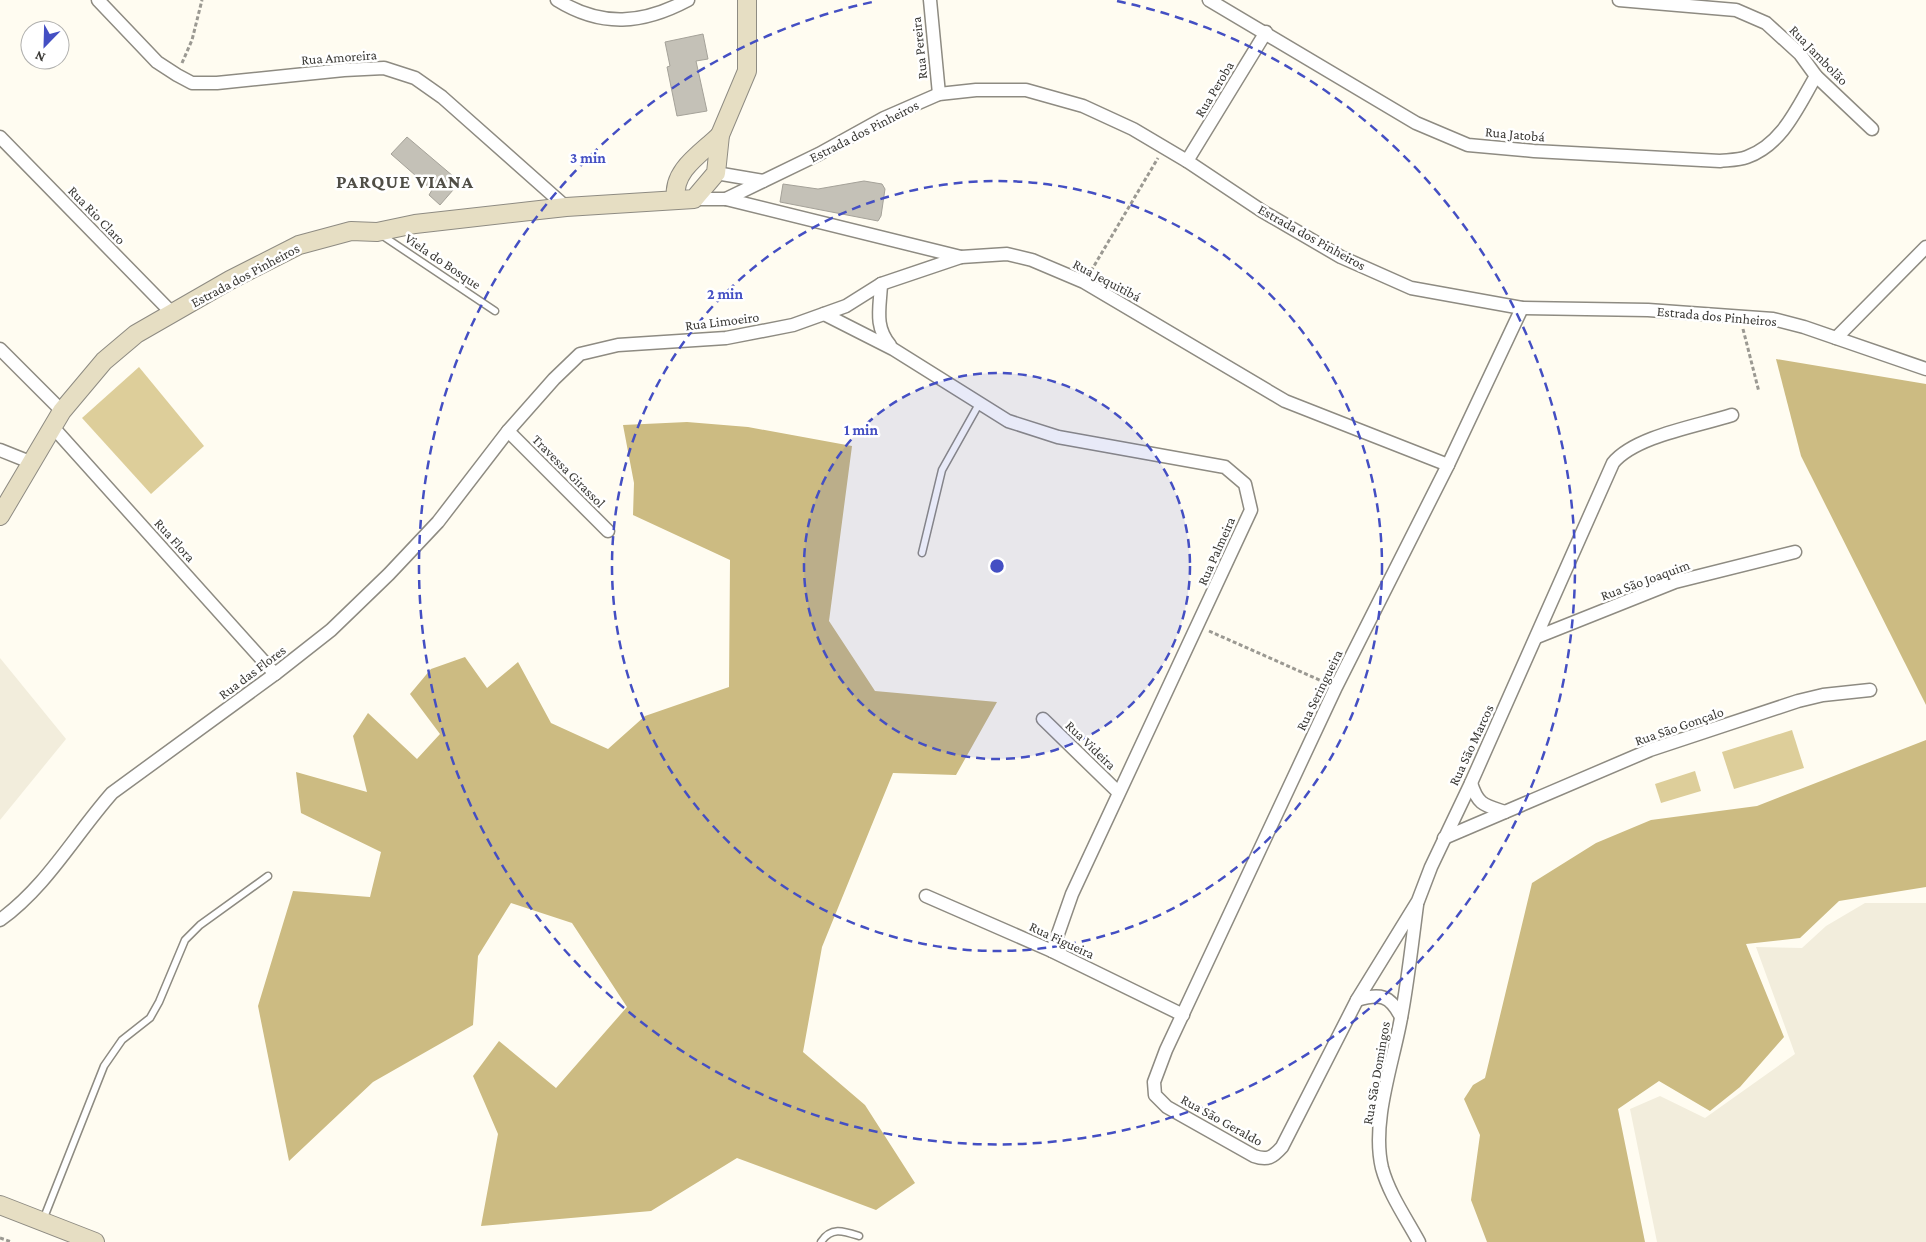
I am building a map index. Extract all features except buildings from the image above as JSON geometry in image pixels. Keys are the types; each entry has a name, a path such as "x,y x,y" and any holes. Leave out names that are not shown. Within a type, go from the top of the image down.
{"main road":[{"path":"680,173 676,183 685,198 716,173 720,135 747,71 747,0"},
{"path":"646,201 680,173 720,135"},
{"path":"680,173 716,173"},
{"name":"Estrada dos Pinheiros","path":"0,516 57,418 104,361 136,334 230,280 299,245 352,231 377,232 415,224 566,207 685,198"},
{"path":"0,1205 95,1242"}],"street":[{"name":"Rua Amoreira","path":"98,0 157,62 177,76 192,83 217,83 344,70 384,68 415,78 442,97 566,207"},
{"path":"557,0 567,6 601,18 640,20 673,8 688,0"},
{"name":"Rua Pereira","path":"930,0 939,94"},
{"name":"Rua Jatobá","path":"1209,0 1266,32 1416,123 1468,145 1534,152 1720,161 1747,157 1772,144 1791,119 1816,76"},
{"name":"Rua Jambolão","path":"1619,0 1736,10 1766,23 1800,54 1816,76 1872,130"},
{"name":"Rua Peroba","path":"1187,161 1266,32"},
{"name":"Estrada dos Pinheiros","path":"685,198 726,199 819,154 884,118 939,94 1003,89 1042,93 1083,106 1165,147 1262,211 1342,257 1411,288 1522,308 1648,310 1774,319 1926,369"},
{"name":"Rua Rio Claro","path":"0,137 173,314"},
{"path":"716,173 763,181"},
{"name":"Rua Jequitibá","path":"726,199 960,257 1007,254 1032,260 1084,282 1285,402 1448,464"},
{"path":"1836,338 1926,247"},
{"name":"Rua Limoeiro","path":"508,431 554,379 580,354 618,345 726,338 792,325 846,306 881,284 960,257"},
{"name":"Rua Palmeira","path":"881,284 879,326 882,335 893,349"},
{"name":"Rua Seringueira","path":"1153,1089 1166,1050 1336,687 1448,464 1522,308"},
{"name":"Rua Palmeira","path":"824,314 893,349 960,389 979,404 1008,421 1058,437 1224,468 1245,484 1250,510 1198,626 1118,792 1072,894 1052,952"},
{"name":"Rua Flora","path":"0,349 275,674"},
{"name":"Rua São Marcos","path":"1282,1147 1357,1000 1418,900 1444,838 1537,637 1613,464 1622,452 1638,444 1732,415"},
{"name":"Travessa Girassol","path":"508,431 608,531"},
{"name":"Rua das Flores","path":"0,920 14,910 48,875 112,793 275,674 331,630 395,568 438,522 508,431"},
{"path":"0,450 30,462"},
{"name":"Rua São Joaquim","path":"1537,637 1675,582 1795,552"},
{"name":"Rua São Gonçalo","path":"1444,838 1650,750 1798,701 1823,695 1870,690"},
{"name":"Rua Videira","path":"1043,719 1118,792"},
{"path":"1471,783 1475,796 1481,804 1505,812"},
{"name":"Rua Figueira","path":"926,896 1052,952 1183,1015"},
{"name":"Rua São Domingos","path":"1418,900 1401,1017 1382,1109 1380,1152 1387,1184 1419,1242"},
{"path":"1357,1000 1370,996 1389,999 1395,1005 1401,1017"},
{"name":"Rua São Geraldo","path":"1153,1089 1158,1099 1167,1107 1254,1156 1269,1158 1274,1156 1282,1147"}],"lane":[{"name":"Viela do Bosque","path":"377,232 495,311"},
{"path":"922,554 942,470 979,404"},
{"path":"43,1222 104,1066 122,1040 150,1018 159,1002 185,940 200,925 268,876"},
{"path":"821,1242 826,1234 833,1231 841,1230 859,1236"}],"path":[{"path":"177,76 192,40 202,0"},
{"path":"1084,282 1165,147"},
{"path":"1739,315 1759,392"},
{"path":"1198,626 1336,687"},
{"path":"0,1238 12,1242"}],"shaded area":[{"path":"1776,359 1926,384 1926,705 1801,456"},
{"path":"139,367 204,446 151,494 82,418"},
{"path":"687,422 748,427 852,446 829,621 875,691 997,702 956,775 893,773 822,947 803,1052 865,1105 915,1183 876,1210 737,1158 651,1211 481,1226 498,1134 473,1076 499,1041 556,1088 627,1007 572,923 511,903 478,956 473,1025 373,1082 289,1161 258,1006 293,891 370,897 381,852 301,813 296,772 367,792 353,736 368,713 417,759 440,734 410,694 431,669 465,657 487,688 518,662 551,723 608,749 645,716 729,687 730,560 633,515 634,483 623,425"},
{"path":"0,658 66,739 0,820"},
{"path":"1792,730 1804,768 1734,789 1722,752"},
{"path":"1926,740 1926,887 1839,901 1800,938 1746,944 1784,1037 1740,1087 1710,1111 1659,1081 1618,1109 1645,1242 1487,1242 1471,1200 1480,1135 1464,1099 1473,1085 1485,1078 1532,883 1596,843 1651,820 1757,806"},
{"path":"1695,771 1701,791 1661,803 1655,784"},
{"path":"1865,903 1926,903 1926,1242 1657,1242 1630,1109 1660,1096 1705,1118 1795,1054 1756,947 1802,948 1826,926"}],"district":[{"name":"PARQUE VIANA","path":"405,181"}]}
